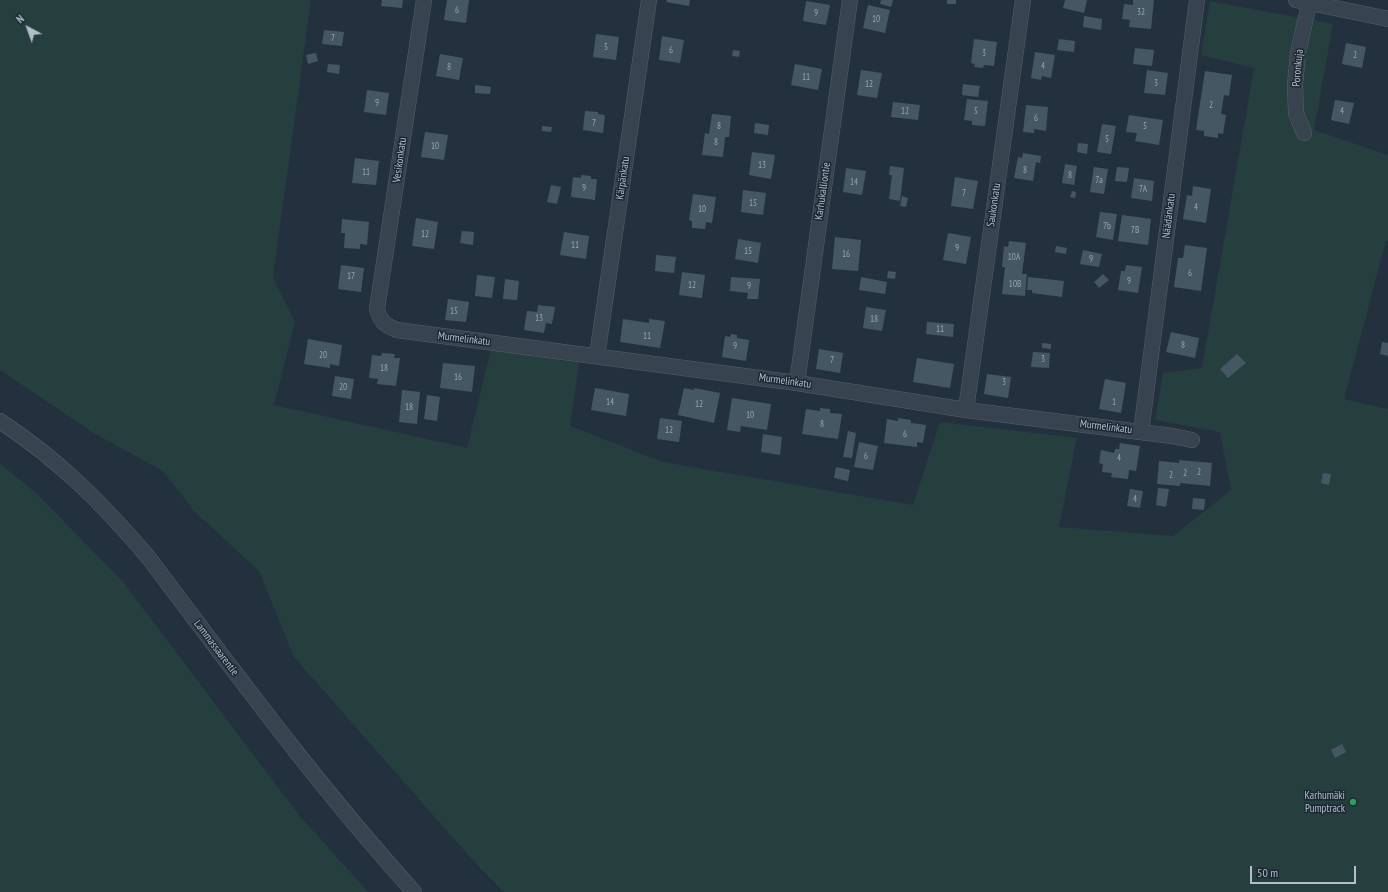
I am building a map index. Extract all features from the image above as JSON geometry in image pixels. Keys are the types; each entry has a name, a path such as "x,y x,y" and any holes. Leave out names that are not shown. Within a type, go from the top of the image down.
{"street":[{"name":"Vesikonkatu","path":"380,319 377,309 424,0"},
{"name":"Kärpänkatu","path":"597,356 649,0"},
{"name":"Karhukalliontie","path":"797,383 850,0"},
{"name":"Saukonkatu","path":"966,410 1023,0"},
{"name":"Näädänkatu","path":"1140,432 1197,0"},
{"path":"1305,1 1388,19"},
{"name":"Poronkuja","path":"1304,133 1296,113 1295,85 1305,1"},
{"name":"Murmelinkatu","path":"380,319 387,326 397,330 797,383 966,410 1172,436 1192,440"},
{"name":"Lammassaarentie","path":"0,422 52,458 100,503 121,526 148,557 317,780 376,851 414,892"}],"green space":[{"path":"0,0 311,0 273,277 295,322 274,405 467,448 491,349 579,363 570,426 663,462 913,505 940,422 1077,438 1059,527 1173,536 1231,490 1220,432 1155,420 1163,373 1202,368 1254,68 1201,55 1210,1 1333,24 1314,130 1388,155 1388,241 1386,241 1344,399 1388,409 1388,892 504,892 477,865 294,657 259,571 195,512 163,471 97,435 0,370"},
{"path":"0,463 39,496 123,582 299,815 368,892 0,892"}],"building":[{"path":"382,0 403,0 402,8 381,6"},
{"path":"447,0 469,0 466,23 444,20"},
{"path":"667,0 690,0 689,6 666,2"},
{"path":"881,0 893,0 891,7 880,4"},
{"path":"947,0 956,0 956,4 947,4"},
{"path":"1065,0 1087,0 1084,13 1063,8"},
{"path":"1133,0 1154,0 1151,29 1129,27 1130,20 1122,19 1124,4 1133,5"},
{"path":"806,1 830,5 826,25 803,21"},
{"path":"868,5 890,10 885,33 863,28"},
{"path":"1084,16 1102,19 1101,30 1083,27"},
{"path":"324,30 344,32 342,46 322,44"},
{"path":"596,34 619,37 616,60 593,57"},
{"path":"662,36 684,40 680,63 659,60"},
{"path":"974,39 997,42 994,66 984,65 983,68 974,67 975,64 971,63"},
{"path":"1059,39 1075,41 1074,52 1057,50"},
{"path":"1346,43 1366,47 1362,68 1342,64"},
{"path":"1135,48 1154,50 1152,66 1133,64"},
{"path":"733,50 740,51 739,57 732,56"},
{"path":"1035,52 1055,55 1051,78 1042,76 1041,80 1031,78"},
{"path":"316,53 318,61 308,64 306,55"},
{"path":"440,54 463,58 459,80 436,76"},
{"path":"328,64 340,65 339,74 327,72"},
{"path":"795,64 822,69 818,90 791,85"},
{"path":"861,70 882,73 877,98 857,95"},
{"path":"1147,70 1168,73 1165,95 1144,93"},
{"path":"1205,71 1232,75 1229,96 1224,95 1221,114 1226,115 1223,134 1218,133 1218,138 1204,136 1204,131 1196,130"},
{"path":"963,84 980,86 978,97 962,95"},
{"path":"475,85 491,87 490,94 475,93"},
{"path":"367,90 389,93 386,115 364,112"},
{"path":"967,99 988,101 985,126 972,125 972,121 964,120"},
{"path":"1335,100 1354,103 1349,124 1331,120"},
{"path":"893,102 920,105 918,120 891,117"},
{"path":"1026,105 1048,107 1046,131 1034,129 1034,133 1023,132"},
{"path":"585,111 598,112 598,114 605,115 603,133 583,130"},
{"path":"712,114 731,116 729,137 725,137 723,157 702,155 705,133 709,134"},
{"path":"1129,115 1163,120 1159,145 1135,141 1137,133 1126,132"},
{"path":"755,123 769,125 768,135 754,133"},
{"path":"1102,124 1116,126 1111,154 1097,152"},
{"path":"542,126 552,127 551,132 542,131"},
{"path":"425,132 448,135 444,160 421,157"},
{"path":"1078,143 1088,144 1087,154 1077,152"},
{"path":"752,152 775,155 771,179 749,175"},
{"path":"1023,153 1041,156 1040,163 1036,162 1033,181 1014,178 1018,157 1022,158"},
{"path":"355,158 379,161 376,185 352,183"},
{"path":"1065,164 1077,166 1074,185 1062,183"},
{"path":"890,166 904,168 900,201 889,199 892,175 889,175"},
{"path":"1094,167 1108,169 1104,194 1090,192"},
{"path":"1117,167 1129,168 1127,182 1115,181"},
{"path":"846,168 866,171 862,195 843,192"},
{"path":"581,175 591,176 591,179 597,179 595,200 571,197 573,177 581,178"},
{"path":"955,177 978,181 973,209 951,206"},
{"path":"1134,178 1154,181 1152,201 1131,198"},
{"path":"551,185 561,187 557,204 547,202"},
{"path":"1193,186 1211,189 1206,223 1183,219 1187,195 1192,196"},
{"path":"743,190 766,193 763,215 741,212"},
{"path":"1072,191 1076,192 1075,198 1070,197"},
{"path":"693,194 716,197 712,223 706,222 705,229 692,228 692,221 689,220"},
{"path":"902,196 908,198 906,207 900,206"},
{"path":"1100,212 1117,214 1113,240 1096,237"},
{"path":"1122,215 1151,219 1148,245 1118,241"},
{"path":"416,218 438,222 434,249 412,246"},
{"path":"342,219 369,222 367,245 360,244 360,249 344,248 345,233 341,233"},
{"path":"462,231 474,232 473,245 460,243"},
{"path":"564,232 589,236 586,259 560,255"},
{"path":"948,233 971,237 966,264 943,260"},
{"path":"835,237 861,240 858,271 832,269"},
{"path":"738,239 761,243 758,263 735,259"},
{"path":"1009,241 1026,243 1022,274 1027,274 1025,296 1002,294 1005,267 1002,267 1004,246 1008,247"},
{"path":"1185,245 1207,248 1201,291 1174,287 1178,258 1183,258"},
{"path":"1056,246 1067,248 1066,254 1055,252"},
{"path":"1083,250 1102,254 1099,267 1080,264"},
{"path":"656,255 676,257 674,273 655,271"},
{"path":"341,265 364,268 361,292 338,289"},
{"path":"1126,265 1142,267 1138,293 1118,290 1121,271 1125,271"},
{"path":"888,271 896,272 895,279 887,278"},
{"path":"682,272 705,275 702,298 679,295"},
{"path":"1103,274 1109,280 1099,288 1094,282"},
{"path":"477,275 495,277 492,298 475,296"},
{"path":"731,277 760,279 758,299 747,299 748,293 730,291"},
{"path":"861,277 887,282 885,294 859,290"},
{"path":"1028,277 1064,281 1062,297 1032,293 1032,290 1027,290"},
{"path":"505,279 519,281 517,300 503,299"},
{"path":"448,299 469,302 466,322 445,320"},
{"path":"538,305 555,307 552,324 546,323 544,333 524,330 527,311 537,312"},
{"path":"866,307 886,310 882,331 863,328"},
{"path":"623,319 649,323 649,319 665,321 660,348 620,342"},
{"path":"927,322 954,324 953,337 926,334"},
{"path":"1171,332 1199,338 1195,358 1166,352"},
{"path":"731,334 737,335 737,338 749,340 746,361 722,357 725,336 730,337"},
{"path":"308,339 342,345 339,366 330,364 330,368 304,364"},
{"path":"1382,342 1388,343 1388,356 1380,354"},
{"path":"1042,343 1051,344 1051,349 1042,348"},
{"path":"819,349 843,353 840,373 816,369"},
{"path":"1033,352 1050,353 1049,368 1031,367"},
{"path":"382,353 395,354 394,358 400,358 396,386 377,384 378,379 369,378 372,355 381,356"},
{"path":"1237,354 1246,363 1228,378 1220,369"},
{"path":"917,358 954,364 950,388 913,382"},
{"path":"443,363 475,366 472,392 440,388"},
{"path":"987,374 1011,377 1008,398 984,394"},
{"path":"335,376 354,379 351,399 332,396"},
{"path":"1105,379 1126,383 1121,413 1099,409"},
{"path":"595,388 629,394 626,416 591,410"},
{"path":"684,388 694,390 694,388 720,393 714,423 678,415"},
{"path":"402,390 420,392 417,424 399,422"},
{"path":"427,395 440,397 437,421 424,419"},
{"path":"732,398 771,404 767,430 741,426 740,432 727,430"},
{"path":"820,408 830,409 830,413 842,414 838,439 802,434 806,409 820,411"},
{"path":"660,418 682,421 679,442 657,439"},
{"path":"898,418 911,420 911,423 926,425 923,443 917,442 917,447 884,443 887,419 898,421"},
{"path":"848,431 856,433 852,458 843,457"},
{"path":"763,434 782,437 780,455 761,452"},
{"path":"859,442 878,446 873,470 854,467"},
{"path":"1120,443 1140,446 1136,471 1129,470 1128,479 1111,477 1112,473 1102,472 1103,464 1099,463 1101,450 1114,453 1115,449 1119,449"},
{"path":"1179,460 1212,463 1210,486 1180,483 1180,486 1157,484 1159,461 1179,463"},
{"path":"836,467 850,470 848,481 834,478"},
{"path":"1323,473 1331,474 1329,485 1321,483"},
{"path":"1158,488 1169,489 1166,507 1156,505"},
{"path":"1130,489 1143,491 1140,508 1127,506"},
{"path":"1193,498 1205,499 1204,510 1192,509"},
{"path":"1342,744 1346,752 1335,758 1331,750"}],"place":[{"name":"Karhumäki Pumptrack","path":"1353,802"}]}
